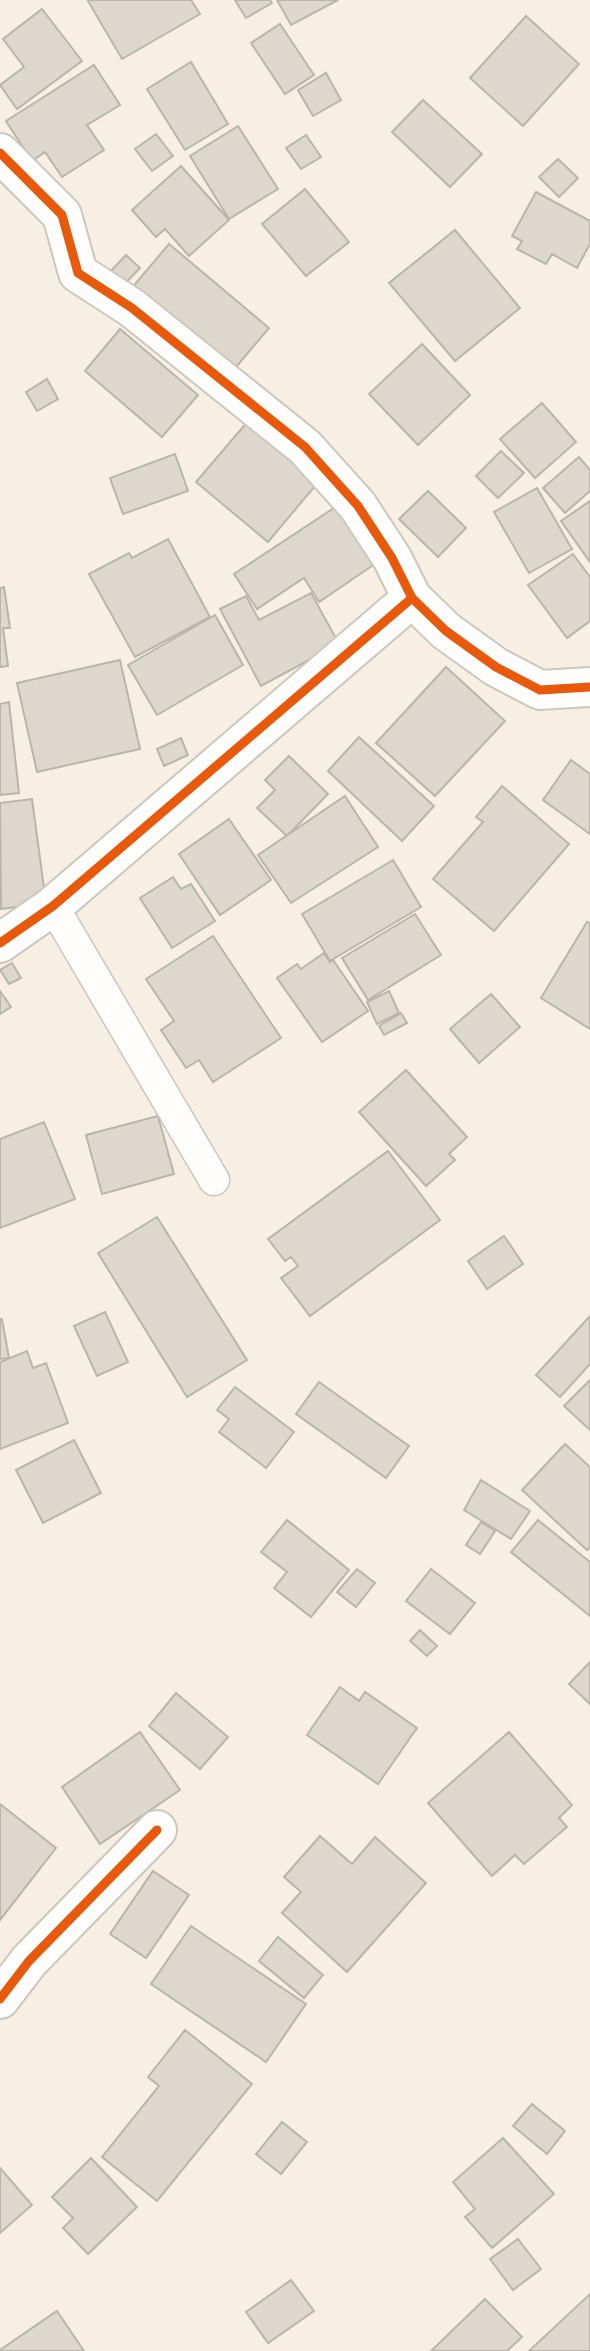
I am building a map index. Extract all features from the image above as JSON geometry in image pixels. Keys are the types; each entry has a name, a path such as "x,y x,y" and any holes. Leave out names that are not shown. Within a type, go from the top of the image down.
{"street":[{"path":"0,153 62,215 78,273 132,308 306,447 358,506 392,558 412,598 446,631 496,667 540,690 590,687"},
{"path":"0,943 53,906 412,598"},
{"path":"0,1999 29,1961 157,1830"}],"lane":[{"path":"53,906 214,1180"}],"building":[{"path":"191,0 200,14 122,59 88,1"},
{"path":"235,0 270,0 272,3 246,18"},
{"path":"277,0 338,0 291,25"},
{"path":"42,9 82,61 17,109 0,85 24,67 3,39"},
{"path":"526,16 579,64 523,126 470,78"},
{"path":"280,24 314,75 285,94 251,43"},
{"path":"191,62 228,124 185,150 147,89"},
{"path":"94,65 120,105 87,125 104,150 62,177 45,152 32,161 6,121"},
{"path":"326,73 341,100 313,116 298,90"},
{"path":"423,100 482,154 450,187 392,132"},
{"path":"238,126 278,189 229,219 190,156"},
{"path":"156,134 173,156 152,171 135,149"},
{"path":"306,135 321,157 301,169 286,148"},
{"path":"558,159 578,178 559,197 539,177"},
{"path":"181,166 229,220 189,256 165,229 156,237 132,210"},
{"path":"305,189 349,242 306,276 262,224"},
{"path":"536,192 590,221 590,244 577,268 552,254 546,264 517,249 522,241 512,236"},
{"path":"455,230 520,308 455,361 389,283"},
{"path":"169,244 269,328 231,373 131,289"},
{"path":"126,255 140,268 117,292 104,278"},
{"path":"120,329 198,395 162,437 85,371"},
{"path":"422,344 470,395 418,445 369,394"},
{"path":"47,379 58,399 37,411 26,392"},
{"path":"542,403 576,442 535,478 500,439"},
{"path":"249,420 320,480 268,542 196,482"},
{"path":"501,451 524,473 498,498 476,476"},
{"path":"175,454 188,491 123,514 110,478"},
{"path":"579,457 590,470 590,491 565,513 543,488"},
{"path":"537,488 572,549 529,573 494,512"},
{"path":"428,491 466,528 438,557 399,519"},
{"path":"590,501 590,562 561,521"},
{"path":"340,504 379,561 319,602 304,578 257,609 234,574"},
{"path":"168,539 210,617 135,657 89,574 129,553 132,558"},
{"path":"573,554 590,577 590,621 567,638 528,585"},
{"path":"4,587 10,628 3,628 8,666 0,667 0,588"},
{"path":"311,593 339,644 261,686 220,609 246,596 259,620"},
{"path":"215,615 243,665 157,715 128,665"},
{"path":"120,660 140,749 37,772 17,683"},
{"path":"446,667 505,721 435,796 376,743"},
{"path":"9,702 19,793 0,795 0,704"},
{"path":"359,737 434,806 402,841 328,771"},
{"path":"181,738 188,755 164,766 157,749"},
{"path":"289,756 328,794 287,836 257,808 275,790 265,780"},
{"path":"571,760 590,774 590,834 543,800"},
{"path":"502,786 569,844 494,931 433,879 483,822 476,817"},
{"path":"345,796 378,847 291,903 258,855"},
{"path":"32,799 46,903 1,909 0,803"},
{"path":"229,819 271,880 220,915 179,854"},
{"path":"393,860 421,907 330,961 302,914"},
{"path":"173,877 181,889 191,884 215,921 172,948 140,898"},
{"path":"415,914 441,955 368,1000 342,958"},
{"path":"587,922 590,923 590,1029 541,998"},
{"path":"213,936 281,1038 213,1082 199,1060 186,1068 161,1030 174,1021 146,979"},
{"path":"324,953 330,962 333,960 368,1011 322,1042 277,978 297,964 301,969"},
{"path":"12,963 21,978 9,984 0,970"},
{"path":"0,991 11,1007 0,1014"},
{"path":"389,991 399,1013 377,1024 367,1002"},
{"path":"491,994 520,1027 479,1063 450,1029"},
{"path":"401,1013 407,1023 384,1035 379,1026"},
{"path":"406,1070 467,1137 449,1154 455,1160 426,1186 359,1112"},
{"path":"158,1116 174,1174 102,1194 86,1135"},
{"path":"44,1122 75,1199 0,1228 0,1139"},
{"path":"388,1151 440,1220 310,1316 281,1278 298,1266 291,1257 285,1261 268,1239"},
{"path":"157,1217 247,1360 187,1397 98,1253"},
{"path":"504,1236 523,1264 487,1289 468,1261"},
{"path":"105,1312 128,1362 97,1376 74,1326"},
{"path":"590,1316 590,1364 560,1397 536,1375"},
{"path":"2,1319 9,1358 0,1359"},
{"path":"27,1351 33,1368 46,1363 68,1423 0,1449 0,1362"},
{"path":"590,1380 590,1430 564,1406"},
{"path":"319,1382 409,1446 386,1478 296,1414"},
{"path":"235,1387 294,1432 266,1468 219,1432 229,1419 217,1410"},
{"path":"74,1440 101,1493 43,1523 16,1470"},
{"path":"565,1444 590,1467 590,1547 587,1550 522,1490"},
{"path":"481,1480 530,1511 511,1539 464,1510"},
{"path":"287,1520 349,1570 311,1617 274,1588 287,1572 261,1552"},
{"path":"538,1520 590,1562 590,1616 511,1552"},
{"path":"481,1522 495,1531 480,1554 466,1545"},
{"path":"357,1569 375,1583 356,1607 337,1592"},
{"path":"431,1569 475,1603 450,1634 406,1601"},
{"path":"420,1630 437,1646 427,1656 410,1641"},
{"path":"590,1662 590,1704 569,1684"},
{"path":"340,1687 359,1701 365,1692 417,1728 378,1784 307,1735"},
{"path":"176,1693 228,1737 200,1769 149,1726"},
{"path":"140,1732 180,1790 100,1844 62,1787"},
{"path":"509,1732 572,1805 559,1818 567,1827 524,1864 515,1855 492,1876 428,1803"},
{"path":"0,1804 56,1848 0,1920"},
{"path":"320,1836 352,1864 375,1837 426,1883 347,1972 282,1913 301,1892 284,1877"},
{"path":"153,1871 189,1895 146,1958 110,1934"},
{"path":"191,1926 306,2004 266,2062 151,1984"},
{"path":"278,1937 323,1975 304,1998 259,1961"},
{"path":"185,2030 252,2084 157,2201 102,2157 159,2086 148,2077"},
{"path":"532,2104 565,2131 547,2154 513,2126"},
{"path":"282,2122 307,2142 281,2174 256,2154"},
{"path":"503,2138 554,2194 492,2248 465,2217 475,2209 453,2182"},
{"path":"91,2158 137,2207 88,2254 63,2228 73,2218 52,2197"},
{"path":"0,2168 32,2205 0,2233"},
{"path":"518,2239 541,2269 513,2290 490,2259"},
{"path":"291,2280 314,2311 268,2343 246,2312"},
{"path":"590,2294 590,2351 529,2351"},
{"path":"485,2299 522,2337 507,2351 431,2351"},
{"path":"57,2311 84,2351 0,2351 0,2350"}],"cycle path":[{"path":"0,153 62,215 78,273 132,308 305,447 358,506 392,558 412,598 446,631 496,667 540,690 590,687"},
{"path":"0,943 53,906 412,598"},
{"path":"0,1999 29,1961 157,1830"}]}
